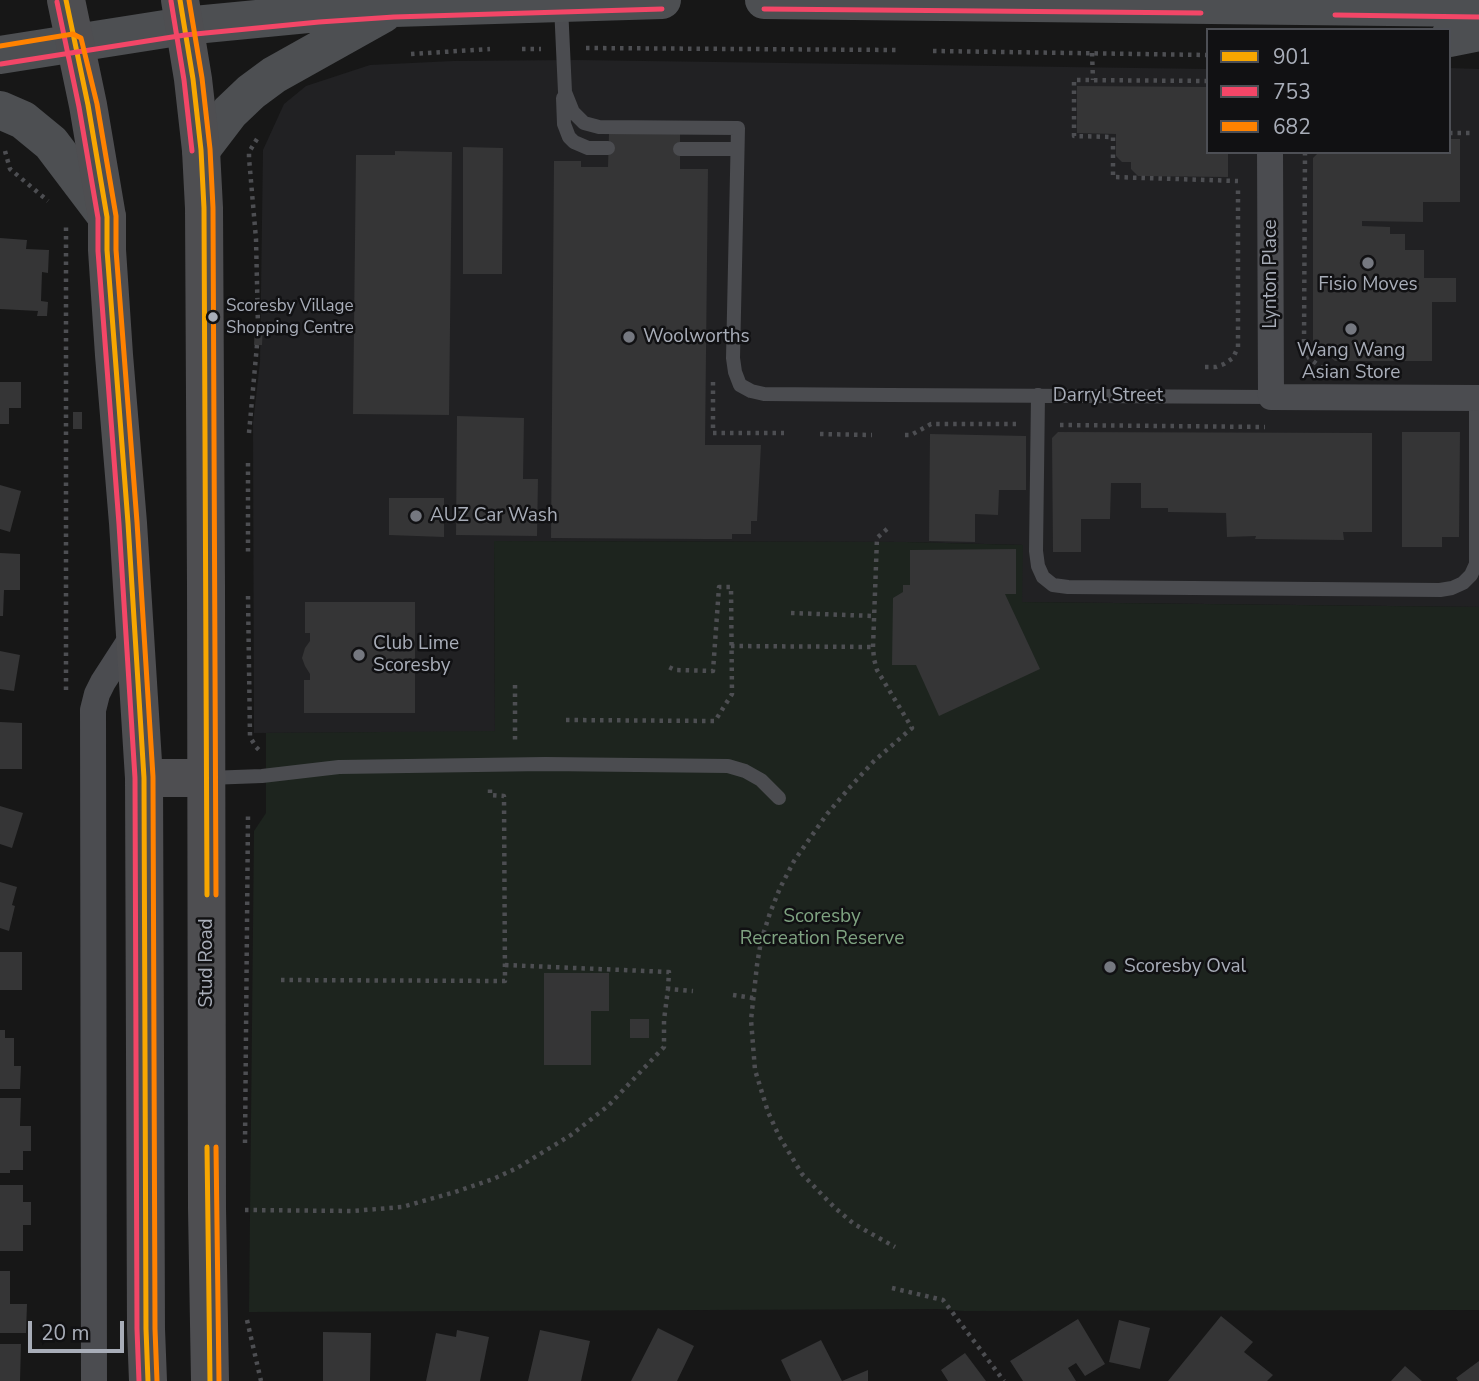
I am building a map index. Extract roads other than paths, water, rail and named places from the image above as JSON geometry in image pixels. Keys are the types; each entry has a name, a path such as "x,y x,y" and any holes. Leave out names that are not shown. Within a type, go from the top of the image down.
{"highway":[{"path":"66,0 88,105 107,217 107,250 144,778 145,1316 148,1381"},
{"name":"Stud Road","path":"182,13 201,150 204,222 207,1208 211,1381"},
{"path":"144,778 207,778"}],"main road":[{"path":"0,55 74,43 182,13 277,16 394,8 662,0"},
{"path":"764,0 1275,11 1479,8"},
{"path":"201,150 230,112 274,75 394,8"},
{"path":"1451,38 1479,32"},
{"path":"0,110 23,120 51,143 107,217"}],"street":[{"name":"Lynton Place","path":"1270,154 1271,397"},
{"name":"Darryl Street","path":"1271,397 1477,398"},
{"path":"94,1381 93,710 103,682 134,634"}],"lane":[{"path":"561,3 565,92 572,112 584,123 591,126 737,128 737,149 680,149"},
{"path":"564,77 564,124 569,136 580,146 608,148"},
{"name":"Darryl Street","path":"737,149 733,358 740,385 751,391 764,394 1271,397"},
{"path":"1038,395 1036,551 1043,577 1053,585 1440,590 1462,583 1471,575 1476,564 1477,398"},
{"path":"207,778 262,776 339,766 728,766 761,780 779,798"}],"place":[{"name":"Fisio Moves","path":"1368,263"},
{"name":"Scoresby Village Shopping Centre","path":"213,317"},
{"name":"Wang Wang Asian Store","path":"1351,329"},
{"name":"Woolworths","path":"629,337"},
{"name":"AUZ Car Wash","path":"416,516"},
{"name":"Club Lime Scoresby","path":"359,655"},
{"name":"Scoresby Oval","path":"1110,967"}],"park label":[{"name":"Scoresby Recreation Reserve","path":"822,928"}]}
